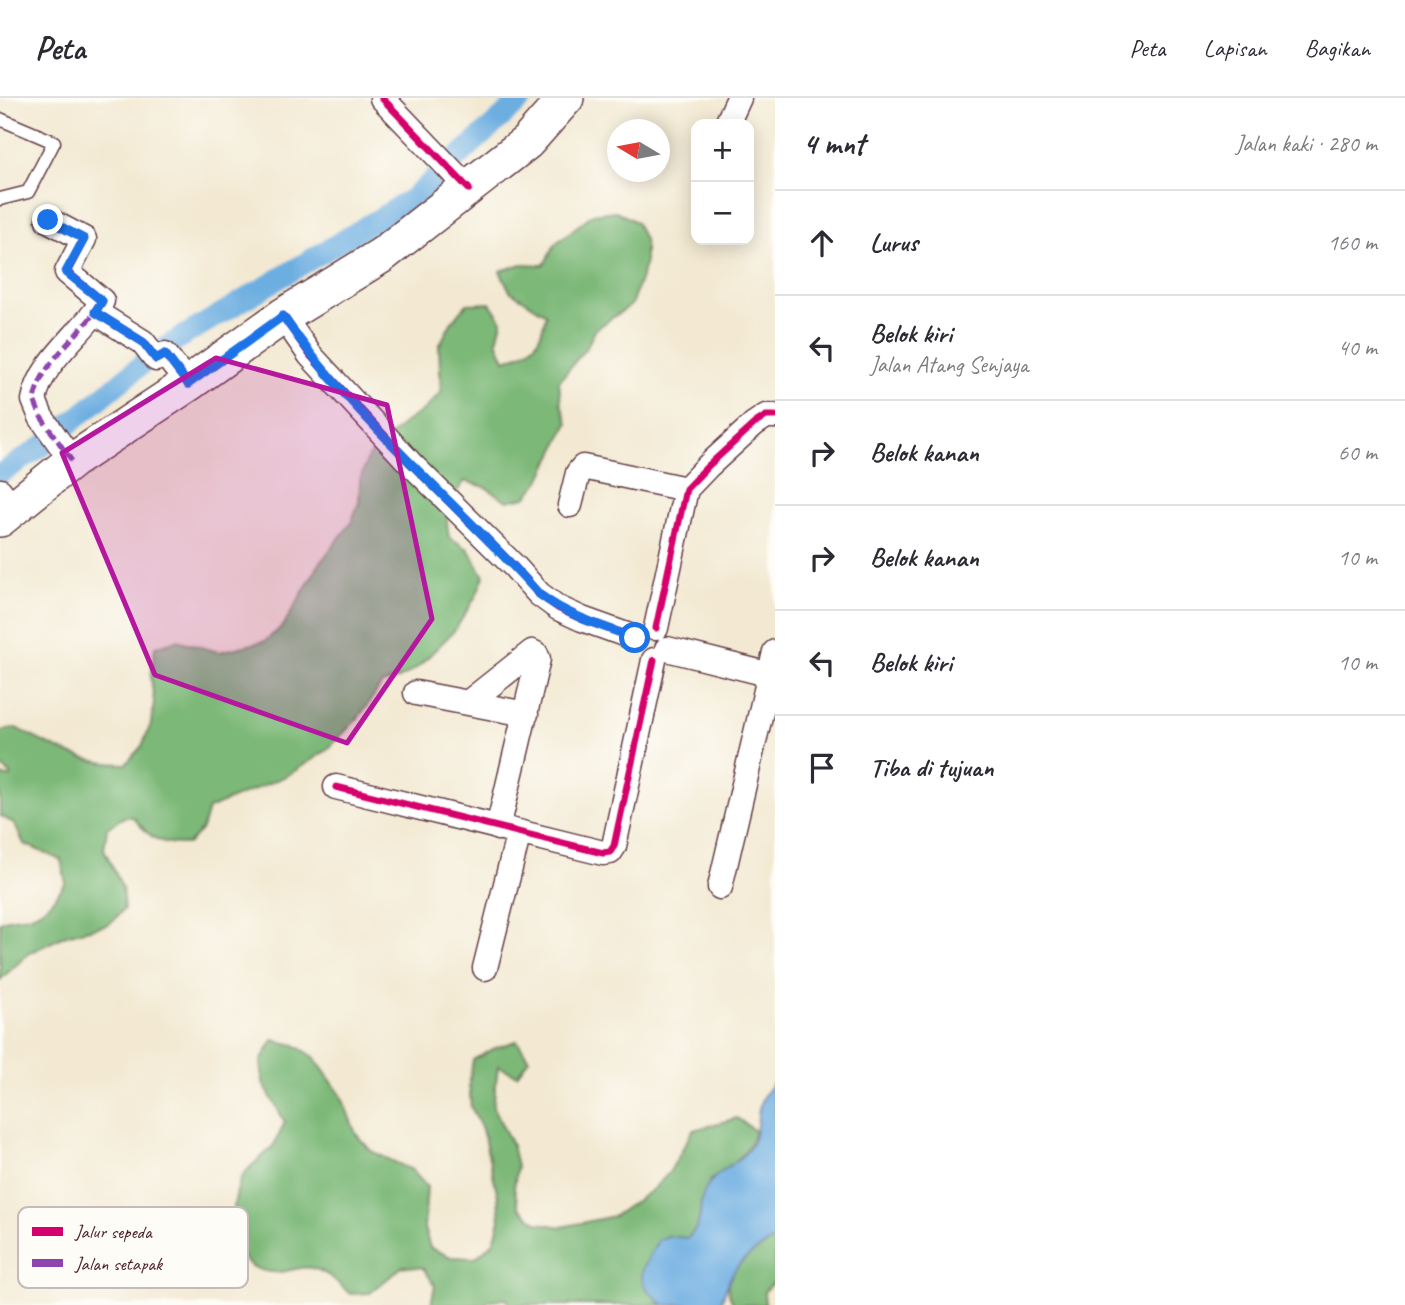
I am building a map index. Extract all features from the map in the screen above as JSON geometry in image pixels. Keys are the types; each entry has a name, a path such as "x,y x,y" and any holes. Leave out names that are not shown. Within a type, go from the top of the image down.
{"main road":[{"path":"4,506 67,454 188,384 283,316 382,255 465,185 527,142 566,98"}],"street":[{"path":"382,98 465,185"},
{"path":"729,119 739,98"},
{"path":"48,220 84,239 66,272 102,301 81,330 60,352 40,382 34,400 41,417 67,454"},
{"path":"95,312 149,350 165,354 188,384"},
{"path":"283,316 310,355 410,463 539,594 558,608 653,644 773,668 720,887"},
{"path":"336,787 603,853 610,852 614,846 686,489 754,424 766,416 775,416"},
{"path":"570,505 578,473 583,467 686,489"},
{"path":"469,702 535,652 538,659 526,714 485,968"},
{"path":"416,693 526,714"}],"lane":[{"path":"0,119 54,142 28,192 0,199"}],"highlighted area":[{"path":"216,358 387,405 432,619 347,743 155,675 62,453"}],"green space":[{"path":"616,211 636,222 645,242 645,265 631,305 596,329 586,348 559,381 561,404 568,423 540,481 526,497 507,501 485,487 465,481 448,507 449,537 468,549 484,576 476,596 455,630 418,667 401,678 382,684 358,718 327,750 288,775 208,809 202,829 188,844 156,839 133,817 124,817 107,828 104,849 122,887 124,909 109,924 66,935 29,953 0,980 0,922 40,911 66,883 61,860 24,844 14,823 0,816 0,776 11,777 11,774 0,766 0,731 16,728 82,758 126,764 142,746 151,724 154,702 151,678 155,647 177,640 219,652 265,641 283,626 320,563 351,523 359,502 360,480 368,457 441,392 439,346 451,323 467,304 490,303 502,321 497,341 505,360 529,349 542,332 546,314 510,291 500,271 522,264 544,265 555,244 593,214"},
{"path":"273,1040 295,1045 314,1057 341,1095 356,1134 371,1151 412,1170 427,1187 424,1228 430,1248 451,1257 475,1258 494,1242 500,1220 498,1196 482,1129 471,1107 469,1082 473,1060 495,1048 517,1041 529,1059 517,1075 498,1066 493,1107 512,1145 517,1166 514,1188 519,1208 538,1223 562,1227 614,1216 652,1190 669,1173 693,1130 737,1118 755,1131 743,1154 710,1181 702,1235 647,1288 663,1305 509,1305 507,1299 491,1300 482,1305 431,1305 435,1285 423,1268 403,1266 370,1293 350,1294 329,1276 315,1269 272,1272 257,1269 248,1262 248,1207 234,1207 236,1194 246,1172 273,1146 285,1122 263,1083 261,1061"},
{"path":"775,1219 775,1281 764,1292 765,1305 734,1305 728,1280 732,1269 738,1258"}],"water":[{"path":"775,1081 775,1239 746,1258 733,1272 721,1305 663,1305 647,1289 642,1279 643,1269 658,1240 667,1236 687,1238 693,1232 699,1220 703,1195 710,1181 743,1155 753,1142 760,1104"}],"waterway":[{"path":"0,474 44,445 157,352 413,198 523,98"}],"marked path":[{"path":"72,461 41,417 34,400 43,375 95,312"}],"cycle path":[{"path":"382,98 469,189"},
{"path":"48,220 84,239 67,272 102,301 95,312 143,342 156,359 165,354 188,384"},
{"path":"283,316 310,355 410,463 539,594 558,608 635,638"},
{"path":"656,628 686,489 754,424 766,416 775,416"},
{"path":"336,787 603,853 610,852 614,846 654,660"}],"route":[{"path":"48,220 84,239 66,272 102,301 95,312 143,342 156,359 165,354 188,384 283,316 310,355 410,463 539,594 558,608 582,619 635,638"}]}
